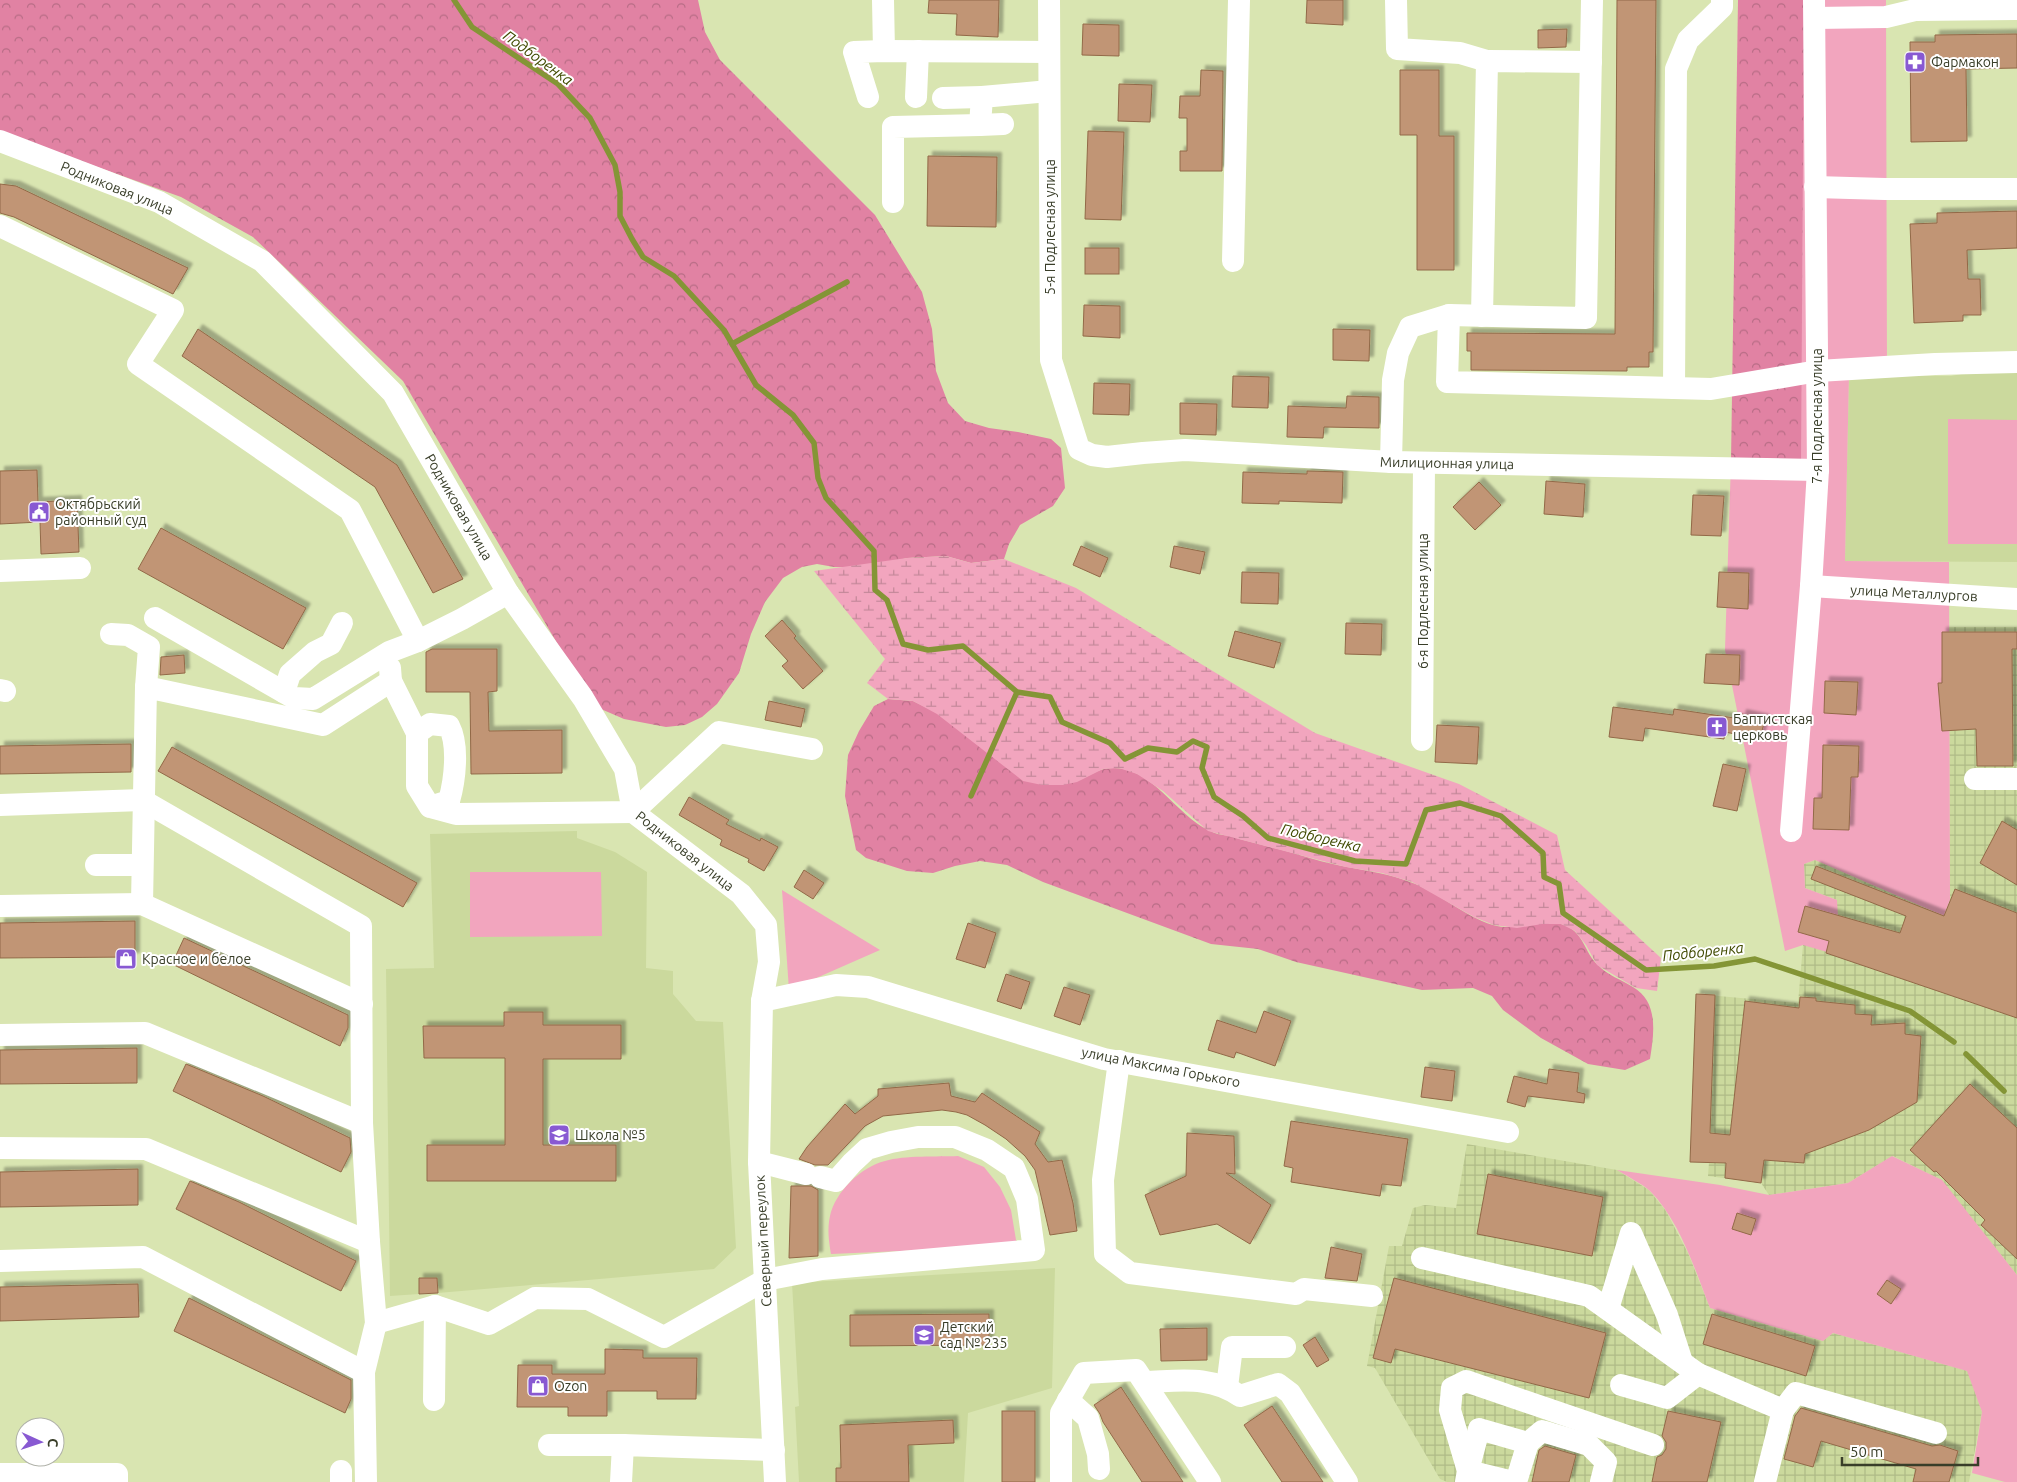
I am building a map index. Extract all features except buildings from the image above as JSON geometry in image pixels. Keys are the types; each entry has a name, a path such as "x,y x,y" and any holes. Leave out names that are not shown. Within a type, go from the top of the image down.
{"street":[{"path":"883,0 884,51"},
{"name":"5-я Подлесная улица","path":"1049,0 1051,360 1079,449"},
{"path":"1232,261 1239,0"},
{"path":"1396,0 1397,49 1460,53 1487,60 1591,62"},
{"path":"1391,462 1393,380 1398,353 1410,327 1449,316 1586,318 1592,0"},
{"path":"1674,388 1676,69 1688,40 1722,7 1722,0"},
{"path":"1815,9 1886,17 1915,10 2017,9"},
{"name":"7-я Подлесная улица","path":"1791,832 1811,586 1818,470 1815,9"},
{"path":"916,97 918,51"},
{"path":"868,97 854,52 1049,52"},
{"path":"1482,316 1487,60"},
{"path":"943,98 982,97 1049,90"},
{"path":"980,124 982,97"},
{"path":"893,202 893,127 1003,124"},
{"name":"Родниковая улица","path":"0,141 159,202 262,260 393,394 508,593 583,698 625,769 633,812 741,894 766,925 769,962 762,1001"},
{"path":"1815,187 2017,189"},
{"path":"0,226 173,310 138,364 350,510 418,640"},
{"path":"1449,316 1447,382 1711,388 1818,371 1926,364 2017,362"},
{"name":"Милиционная улица","path":"1079,449 1092,455 1107,458 1143,452 1185,450 1391,462 1818,470"},
{"name":"6-я Подлесная улица","path":"1422,740 1424,463"},
{"path":"0,571 80,568"},
{"name":"улица Металлургов","path":"1811,586 2017,599"},
{"path":"155,618 294,698 313,699 389,652 462,619 508,593"},
{"path":"284,692 290,674 315,652 330,644 342,623"},
{"path":"111,634 128,634 149,647 142,800 142,904"},
{"path":"389,652 391,681 417,733 417,786 430,807 456,814 633,812 718,732 812,749"},
{"path":"146,687 323,725 391,681"},
{"path":"417,733 430,724 449,726 454,736 454,785 449,801 430,807"},
{"path":"1975,779 2017,778"},
{"path":"0,805 142,800 361,926 362,1123 376,1323 364,1372 366,1482"},
{"path":"96,865 142,865"},
{"path":"0,906 142,904 362,1004"},
{"name":"улица Максима Горького","path":"762,1001 836,986 868,988 1104,1059 1508,1132"},
{"name":"Северный переулок","path":"762,1001 759,1162 775,1482"},
{"path":"0,1035 145,1033 362,1123"},
{"path":"1119,1061 1103,1180 1106,1254 1130,1273 1296,1294 1304,1289 1372,1296"},
{"path":"376,1323 435,1306 489,1324 535,1298 588,1299 664,1338 765,1280 822,1269 1034,1250 1027,1199 1014,1168 987,1150 955,1136 918,1137 891,1142 868,1150 852,1162 836,1181 759,1162"},
{"path":"0,1148 146,1149 369,1242"},
{"path":"1608,1309 1631,1233 1690,1368"},
{"path":"0,1261 142,1257 364,1372"},
{"path":"1422,1258 1589,1296 1690,1368 1783,1410"},
{"path":"434,1400 435,1306"},
{"path":"1227,1387 1232,1347 1285,1348"},
{"path":"1620,1385 1667,1398 1690,1368"},
{"path":"1061,1482 1061,1413 1084,1373 1136,1370 1210,1482"},
{"path":"1145,1382 1203,1380 1227,1387 1240,1396 1278,1384 1290,1393 1347,1482"},
{"path":"1467,1476 1450,1410 1452,1388 1466,1381 1653,1445"},
{"path":"1768,1481 1783,1410 1796,1393 1936,1433"},
{"path":"1068,1400 1088,1418 1098,1454 1099,1469"},
{"path":"1467,1476 1479,1429 1528,1442"},
{"path":"1467,1476 1515,1482 1528,1442 1542,1431 1589,1445 1606,1462 1601,1482"},
{"path":"549,1445 623,1445 774,1450"},
{"path":"621,1482 623,1445"},
{"path":"0,1474 116,1474 117,1482"}],"shaded area":[{"path":"1978,371 2017,372 2017,562 1845,561 1849,376 1951,376"},
{"path":"1949,627 2017,627 2017,1275 1941,1180 1893,1156 1848,1183 1769,1195 1761,1183 1708,1176 1709,1162 1691,1162 1696,994 1798,1003 1803,945 1837,900 1805,888 1804,864 1815,860 1944,916 1950,900"},
{"name":"Школа №5","path":"577,831 577,838 615,852 647,872 646,968 673,971 673,994 696,1021 723,1022 736,1248 714,1269 438,1293 437,1278 419,1278 419,1294 390,1296 386,969 434,968 430,834"},
{"path":"1467,1144 1617,1170 1649,1190 1666,1211 1688,1253 1710,1308 1822,1341 1833,1333 1968,1371 1982,1412 1969,1482 1447,1482 1440,1479 1375,1368 1367,1366 1389,1246 1402,1246 1413,1208 1425,1205 1456,1208"},
{"name":"Детский сад № 235","path":"1055,1268 1052,1388 968,1413 964,1482 799,1482 795,1407 799,1406 792,1283"}],"green space":[{"path":"0,0 698,0 705,32 720,60 875,215 922,292 932,329 936,371 948,403 965,421 989,428 1051,439 1061,448 1065,488 1053,506 1020,525 1009,544 1004,559 971,563 946,556 907,558 871,567 834,567 817,564 802,567 783,578 765,602 751,634 739,673 717,704 702,717 685,725 666,727 624,719 594,706 403,381 253,237 181,197 0,132"},
{"path":"1738,0 1804,0 1801,464 1731,461"},
{"path":"1804,0 1886,0 1887,376 1849,376 1845,561 1949,562 1950,900 1944,916 1815,860 1804,864 1805,888 1837,900 1838,918 1827,952 1803,945 1785,951 1725,650 1731,461"},
{"path":"1948,419 2017,420 2017,544 1948,544"},
{"path":"946,556 971,563 1004,559 1076,588 1315,733 1459,784 1557,835 1565,870 1661,958 1657,991 1636,988 1597,965 1586,945 1575,931 1561,924 1542,924 1517,928 1494,925 1474,917 1412,882 1208,831 1163,791 1137,774 1119,768 1103,769 1077,782 1063,785 1042,785 1023,781 937,714 913,701 888,699 867,683 885,659 814,571 907,558"},
{"path":"888,699 913,701 1077,781 1104,769 1120,768 1134,772 1148,780 1196,822 1213,832 1330,863 1402,879 1421,886 1471,916 1493,925 1511,927 1553,923 1569,927 1579,936 1593,960 1602,969 1633,987 1647,1001 1653,1019 1650,1059 1625,1070 1588,1064 1541,1038 1503,1010 1492,996 1473,988 1422,990 1296,962 1258,949 1211,944 1043,882 1007,865 980,861 933,873 907,871 866,858 856,850 845,796 848,755 859,731 874,706"},
{"path":"470,872 601,872 602,936 470,937"},
{"path":"782,890 880,950 789,990"},
{"path":"958,1156 984,1167 1000,1187 1011,1210 1017,1246 831,1254 829,1226 833,1207 843,1190 858,1175 876,1164 893,1159"},
{"path":"1892,1156 1942,1180 2017,1275 2017,1482 2005,1482 1972,1473 1982,1412 1967,1371 1833,1333 1823,1341 1710,1308 1686,1246 1661,1203 1650,1191 1617,1170 1720,1185 1769,1195 1848,1183"}],"waterway":[{"name":"Подборенка","path":"454,0 472,27 558,84 590,118 615,165 620,192 620,216 643,257 674,276 724,330 756,385 793,415 814,443 818,478 826,498 874,551 875,590 887,600 903,644 928,650 963,646 1017,692 1050,697 1062,722 1110,743 1125,759 1148,748 1177,752 1193,741 1207,747 1202,768 1214,797 1243,816 1268,838 1355,861 1406,864 1426,810 1460,803 1501,816 1543,853 1544,877 1559,884 1563,913 1646,970 1714,966 1755,959 1910,1011 1954,1042"},
{"path":"732,344 847,282"},
{"path":"971,796 1017,692"},
{"name":"Подборенка","path":"1966,1054 2004,1091"}],"place":[{"name":"Фармакон","path":"1915,62"},
{"name":"Октябрьский районный суд","path":"39,512"},
{"name":"Баптистская церковь","path":"1717,727"},
{"name":"Красное и белое","path":"126,959"},
{"name":"Школа №5","path":"559,1135"},
{"name":"Детский сад № 235","path":"924,1335"},
{"name":"Ozon","path":"538,1386"}]}
